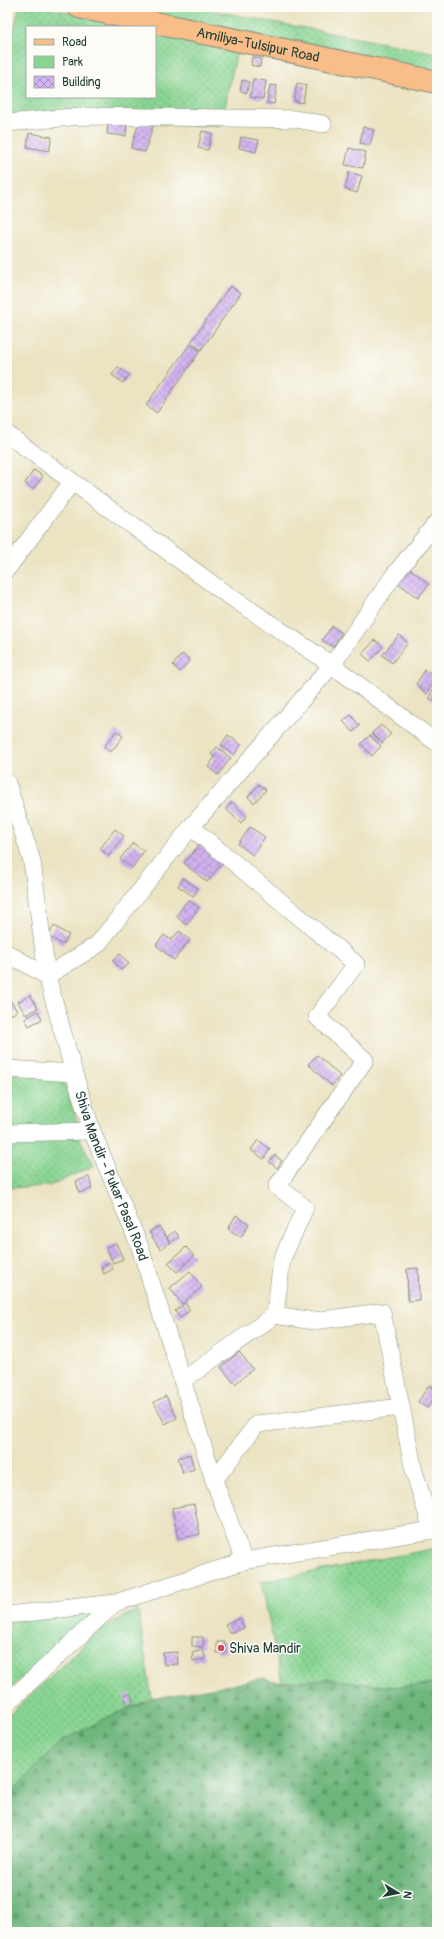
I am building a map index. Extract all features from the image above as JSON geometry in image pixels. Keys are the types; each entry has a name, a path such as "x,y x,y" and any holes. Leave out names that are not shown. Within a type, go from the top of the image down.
{"main road":[{"name":"Amiliya-Tulsipur Road","path":"79,7 437,82"}],"street":[{"path":"7,122 83,116 295,119 323,124"},
{"path":"7,434 222,591 332,665 437,742"},
{"path":"7,569 72,482"},
{"path":"7,953 47,976 97,945 191,828 332,665 394,575 437,522"},
{"name":"Shiva Mandir - Pukar Pasal Road","path":"7,783 32,862 47,976 74,1073 92,1131 140,1247 214,1480 244,1560"},
{"path":"191,828 356,964 317,1017 365,1060 276,1186 305,1208 282,1259 275,1314"},
{"path":"7,1069 74,1073"},
{"path":"7,1134 92,1131"},
{"path":"7,1615 114,1603 244,1560 435,1529 414,1471 382,1312 314,1321 275,1314 182,1381"},
{"path":"214,1480 257,1424 401,1407"},
{"path":"7,1703 114,1603"}],"green space":[{"path":"19,7 44,7 130,26 26,26 26,98 156,98 156,32 237,50 221,126 7,118 7,61"},
{"path":"119,7 193,7 437,53 437,75"},
{"path":"7,1074 62,1076 79,1127 7,1128"},
{"path":"79,1137 94,1166 49,1186 7,1188 7,1140"},
{"path":"437,1548 437,1684 392,1687 328,1679 282,1683 261,1582"},
{"path":"138,1609 152,1699 108,1717 7,1797 7,1717 99,1631"},
{"path":"92,1613 7,1692 7,1622"},
{"path":"264,1678 282,1683 328,1679 392,1687 437,1684 437,1932 7,1932 7,1797 60,1742 108,1717 152,1699"}],"building":[{"path":"252,57 261,59 260,67 251,65"},
{"path":"253,79 266,81 263,99 250,97"},
{"path":"242,80 249,82 247,93 240,91"},
{"path":"297,83 306,85 303,103 294,101"},
{"path":"270,85 277,86 274,104 267,103"},
{"path":"140,119 154,123 145,152 131,148"},
{"path":"108,121 127,123 126,136 107,134"},
{"path":"363,127 374,130 370,145 360,143"},
{"path":"202,131 212,133 208,150 198,148"},
{"path":"29,133 52,137 49,151 27,147"},
{"path":"241,137 259,140 256,152 239,148"},
{"path":"349,148 366,152 363,168 345,165"},
{"path":"349,172 362,176 357,193 345,189"},
{"path":"230,286 241,293 201,350 191,342"},
{"path":"190,344 200,351 157,413 146,405"},
{"path":"118,367 129,375 123,383 112,375"},
{"path":"34,470 43,476 33,489 25,483"},
{"path":"409,568 429,584 418,598 398,583"},
{"path":"332,626 342,633 333,647 322,640"},
{"path":"399,635 408,643 392,663 382,655"},
{"path":"375,640 383,647 370,661 362,654"},
{"path":"182,654 190,660 180,672 173,665"},
{"path":"425,670 436,679 426,694 416,684"},
{"path":"437,681 437,703 429,698"},
{"path":"351,715 360,726 353,732 343,721"},
{"path":"381,725 391,734 382,743 372,733"},
{"path":"116,731 123,736 111,752 104,747"},
{"path":"228,735 241,745 234,755 221,745"},
{"path":"370,735 381,746 372,756 361,744"},
{"path":"217,747 231,758 218,775 208,767 215,757 211,754"},
{"path":"259,784 266,790 254,803 248,797"},
{"path":"232,802 247,816 241,823 226,809"},
{"path":"250,827 265,837 253,855 238,844"},
{"path":"115,829 124,836 109,856 100,849"},
{"path":"133,843 144,851 132,868 120,859"},
{"path":"200,844 222,863 207,882 184,863"},
{"path":"183,878 198,888 193,896 178,886"},
{"path":"188,900 199,908 186,925 176,916"},
{"path":"54,926 69,935 63,945 48,936"},
{"path":"179,931 190,940 174,960 156,945 164,935 171,940"},
{"path":"120,954 129,964 121,970 113,960"},
{"path":"30,995 38,1008 26,1015 18,1002"},
{"path":"10,1000 17,1011 11,1015 7,1008 7,1002"},
{"path":"38,1011 42,1019 29,1026 25,1019"},
{"path":"317,1055 340,1076 332,1086 308,1064"},
{"path":"258,1140 270,1149 264,1159 251,1150"},
{"path":"275,1155 282,1161 277,1168 269,1162"},
{"path":"89,1177 92,1189 79,1193 76,1181"},
{"path":"236,1215 249,1224 241,1237 228,1229"},
{"path":"159,1226 170,1243 160,1249 149,1232"},
{"path":"175,1231 179,1237 170,1243 167,1237"},
{"path":"116,1243 123,1259 113,1263 106,1247"},
{"path":"186,1247 194,1256 177,1272 168,1263"},
{"path":"109,1262 113,1269 104,1274 101,1267"},
{"path":"418,1268 419,1300 408,1301 407,1269"},
{"path":"190,1271 202,1287 182,1304 170,1288"},
{"path":"185,1303 190,1310 180,1318 175,1311"},
{"path":"239,1352 253,1369 235,1384 221,1367"},
{"path":"429,1385 437,1390 437,1392 427,1408 418,1402"},
{"path":"166,1396 177,1418 165,1424 154,1402"},
{"path":"190,1454 194,1469 183,1473 178,1458"},
{"path":"194,1504 200,1534 178,1539 172,1508"},
{"path":"241,1618 244,1628 229,1633 225,1624"},
{"path":"192,1637 203,1637 203,1647 192,1646"},
{"name":"Shiva Mandir","path":"217,1642 225,1642 226,1653 217,1653"},
{"path":"203,1650 205,1659 193,1661 192,1653"},
{"path":"177,1652 178,1664 164,1665 163,1653"},
{"path":"131,1694 133,1704 127,1705 124,1695"},
{"path":"7,1768 12,1771 7,1778"}],"place":[{"name":"Shiva Mandir","path":"221,1648"}]}
